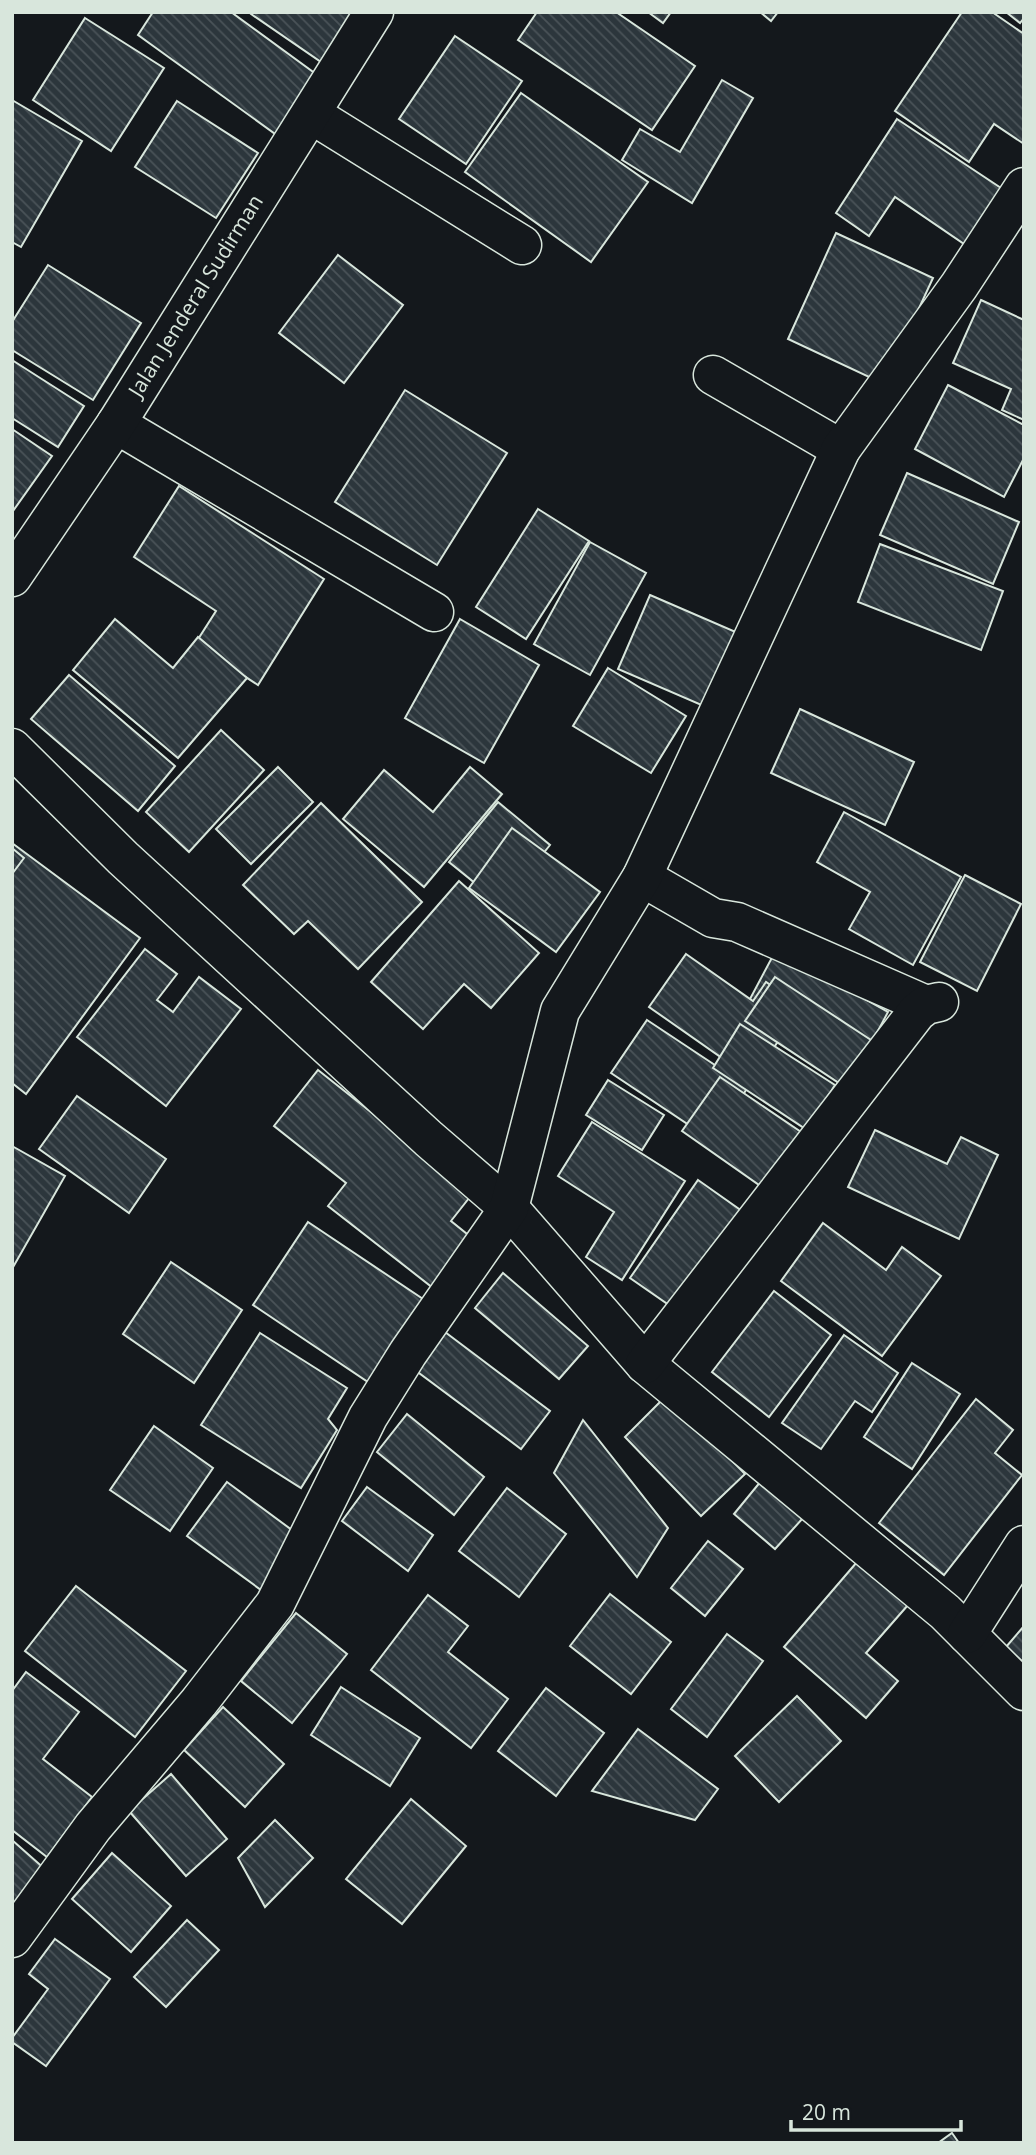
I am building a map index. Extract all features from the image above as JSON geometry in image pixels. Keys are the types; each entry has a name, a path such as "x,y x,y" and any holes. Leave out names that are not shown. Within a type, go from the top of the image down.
{"street":[{"name":"Jalan Jenderal Sudirman","path":"12,577 116,424 374,12"},
{"path":"311,114 522,245"},
{"path":"12,1938 93,1827 199,1702 275,1604 368,1417 408,1353 509,1208 560,1011 642,877 841,449 959,286 1024,187"},
{"path":"713,375 841,449"},
{"path":"116,424 434,612"},
{"path":"12,748 123,858 419,1130 509,1208 645,1364 945,1612 1024,1691"},
{"path":"642,877 713,918 737,922 932,1003 917,1012 645,1364"},
{"path":"967,1634 1024,1545"}],"building":[{"path":"153,12 231,12 320,77 278,136 138,35"},
{"path":"359,12 324,64 251,14"},
{"path":"537,12 616,12 695,66 652,130 518,40"},
{"path":"648,12 671,12 663,23"},
{"path":"760,12 778,12 771,21"},
{"path":"962,12 992,12 1024,34 1024,144 994,124 969,162 895,111"},
{"path":"1006,12 1024,12 1024,18 1020,23"},
{"path":"85,18 164,68 111,151 33,100"},
{"path":"455,36 522,81 466,164 399,119"},
{"path":"722,80 753,98 692,203 622,160 640,129 680,152"},
{"path":"521,93 648,182 591,262 465,172"},
{"path":"12,100 82,141 21,247 12,242"},
{"path":"177,101 258,153 216,218 135,167"},
{"path":"897,119 1007,192 970,248 895,197 869,236 836,213"},
{"path":"836,233 933,278 884,384 788,339"},
{"path":"338,255 403,305 344,383 279,333"},
{"path":"48,265 141,323 93,400 12,350 12,322"},
{"path":"981,300 1024,320 1024,420 1002,410 1011,389 953,363"},
{"path":"12,360 84,406 58,447 12,418"},
{"path":"948,385 1024,425 1024,458 1004,497 915,449"},
{"path":"405,390 507,453 437,565 335,502"},
{"path":"12,429 52,456 13,511 12,511"},
{"path":"907,473 1019,522 993,584 880,535"},
{"path":"179,486 324,579 258,685 195,644 216,611 134,557"},
{"path":"538,509 589,541 526,639 476,607"},
{"path":"590,542 646,573 590,675 534,644"},
{"path":"880,544 1003,591 981,650 858,602"},
{"path":"650,595 738,633 706,707 618,669"},
{"path":"115,619 173,668 198,637 247,678 178,758 73,670"},
{"path":"460,619 539,665 484,763 405,718"},
{"path":"608,668 686,716 651,773 573,726"},
{"path":"69,675 175,766 138,811 31,719"},
{"path":"800,709 914,762 885,825 771,773"},
{"path":"221,730 264,770 189,852 146,812"},
{"path":"278,767 313,802 251,864 216,829"},
{"path":"470,767 502,794 424,887 343,819 384,770 433,812"},
{"path":"498,802 550,845 502,905 449,862"},
{"path":"321,803 422,902 358,969 308,921 294,934 243,885"},
{"path":"844,812 961,877 913,965 849,929 870,892 817,862"},
{"path":"512,828 600,892 556,952 469,888"},
{"path":"12,843 140,938 26,1094 12,1083"},
{"path":"12,848 24,858 12,874"},
{"path":"965,875 1021,904 977,991 920,962"},
{"path":"459,881 539,953 491,1008 464,984 423,1029 371,982"},
{"path":"145,949 177,974 157,1000 173,1012 199,977 241,1009 166,1106 77,1037"},
{"path":"776,950 888,1012 854,1076 742,1014"},
{"path":"686,954 753,1001 766,982 802,1007 752,1079 649,1007"},
{"path":"775,977 874,1042 845,1087 745,1021"},
{"path":"647,1020 748,1087 713,1141 611,1073"},
{"path":"740,1024 835,1085 807,1130 713,1068"},
{"path":"318,1070 473,1193 451,1221 472,1238 433,1288 328,1206 346,1183 274,1126"},
{"path":"720,1077 807,1136 769,1192 682,1131"},
{"path":"608,1080 664,1115 642,1150 586,1115"},
{"path":"77,1096 166,1159 129,1213 39,1149"},
{"path":"592,1122 685,1181 622,1280 586,1257 614,1212 558,1176"},
{"path":"875,1130 947,1164 961,1137 998,1155 959,1239 848,1187"},
{"path":"12,1146 65,1176 12,1269"},
{"path":"698,1180 749,1216 682,1314 630,1278"},
{"path":"308,1222 429,1303 374,1386 253,1305"},
{"path":"823,1223 886,1270 902,1247 941,1276 882,1356 781,1281"},
{"path":"171,1262 242,1310 194,1383 123,1334"},
{"path":"503,1273 588,1346 559,1379 475,1308"},
{"path":"774,1291 831,1335 769,1417 712,1372"},
{"path":"445,1332 550,1411 521,1449 415,1370"},
{"path":"260,1333 347,1388 328,1419 337,1430 301,1488 201,1425"},
{"path":"844,1335 898,1373 872,1412 855,1401 821,1449 782,1423"},
{"path":"912,1363 960,1394 912,1469 864,1437"},
{"path":"668,1394 745,1474 701,1516 625,1437"},
{"path":"976,1399 1013,1430 995,1453 1022,1475 944,1575 879,1523"},
{"path":"407,1414 484,1477 454,1515 377,1452"},
{"path":"583,1420 668,1528 637,1577 554,1473"},
{"path":"154,1426 213,1468 170,1531 110,1490"},
{"path":"761,1481 803,1518 775,1549 734,1514"},
{"path":"227,1482 300,1536 261,1590 187,1536"},
{"path":"367,1487 433,1535 408,1571 342,1521"},
{"path":"507,1488 566,1534 519,1597 459,1551"},
{"path":"708,1541 743,1569 705,1616 671,1588"},
{"path":"857,1562 908,1605 866,1653 898,1681 866,1718 784,1647"},
{"path":"76,1586 186,1671 135,1737 25,1651"},
{"path":"610,1594 671,1642 631,1694 570,1646"},
{"path":"428,1595 468,1626 448,1652 508,1699 471,1748 371,1670"},
{"path":"296,1613 347,1654 292,1723 241,1681"},
{"path":"1024,1626 1024,1663 1006,1647"},
{"path":"727,1634 763,1661 707,1737 671,1709"},
{"path":"26,1672 79,1712 43,1759 92,1797 47,1857 12,1830 12,1691"},
{"path":"341,1687 420,1738 390,1786 311,1735"},
{"path":"546,1688 604,1733 556,1796 498,1751"},
{"path":"797,1696 841,1741 779,1802 735,1756"},
{"path":"223,1707 284,1764 245,1807 184,1750"},
{"path":"638,1729 718,1789 695,1820 592,1791"},
{"path":"171,1774 227,1839 186,1876 129,1811"},
{"path":"411,1799 466,1846 402,1924 346,1879"},
{"path":"275,1820 313,1858 265,1907 238,1858"},
{"path":"12,1840 46,1870 12,1908"},
{"path":"112,1853 171,1906 131,1952 72,1899"},
{"path":"187,1920 219,1950 166,2007 134,1977"},
{"path":"55,1939 110,1979 46,2066 12,2042 12,2038 48,1989 29,1974"},
{"path":"952,2133 959,2143 938,2143"}]}
